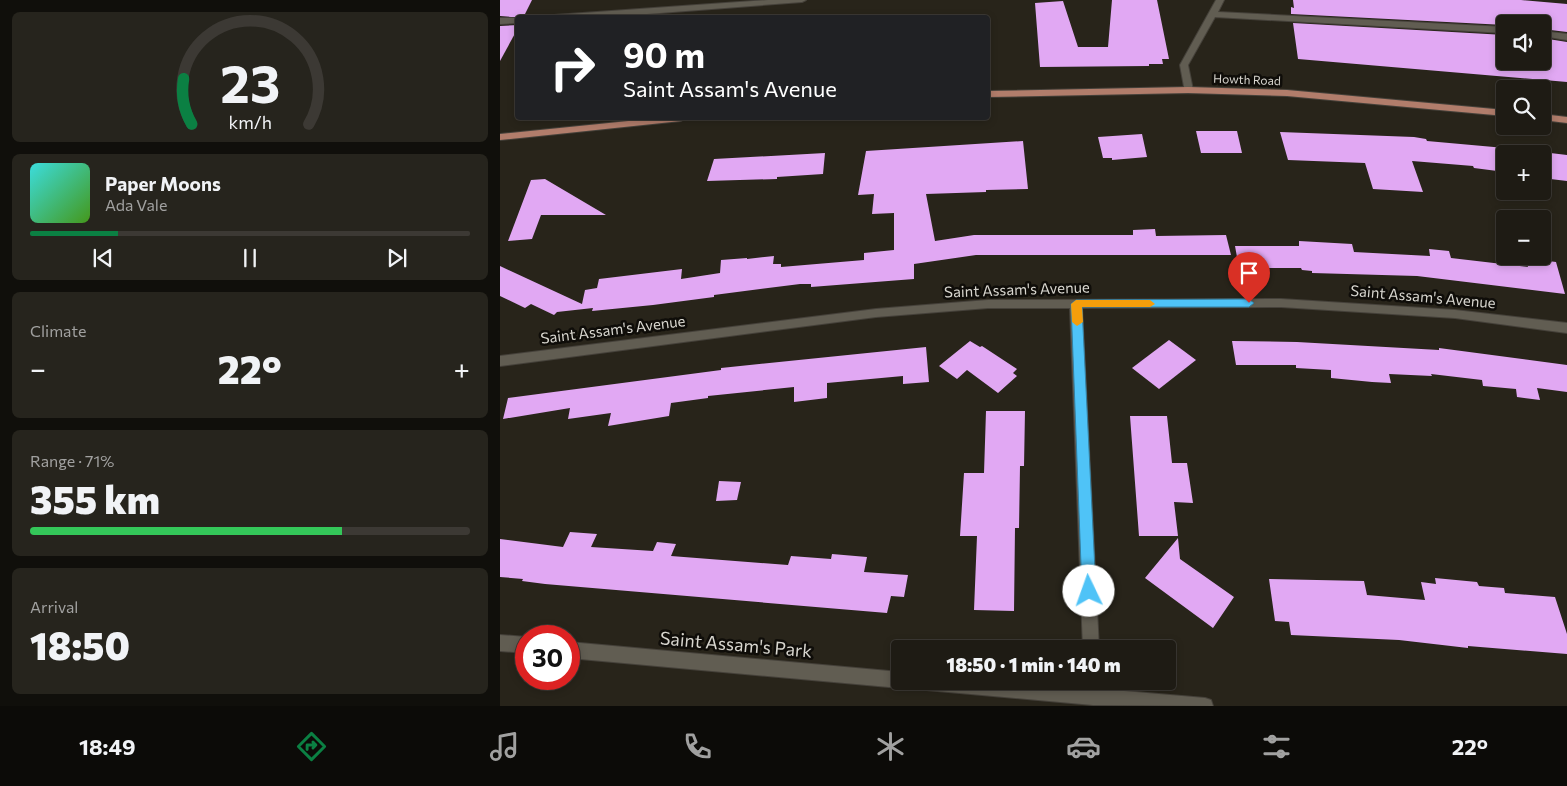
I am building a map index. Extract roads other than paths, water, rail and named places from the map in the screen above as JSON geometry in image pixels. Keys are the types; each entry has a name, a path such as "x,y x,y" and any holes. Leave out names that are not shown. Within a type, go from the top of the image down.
{"main road":[{"name":"Howth Road","path":"990,94 1188,90 1298,94 1496,112"},
{"path":"1551,118 1567,120"},
{"path":"500,137 662,120"}],"street":[{"path":"595,15 802,0"},
{"path":"1188,90 1184,65 1220,0"},
{"path":"1213,14 1496,30"},
{"path":"500,20 515,20"},
{"path":"1551,34 1567,36"},
{"name":"Saint Assam's Avenue","path":"500,361 876,313 988,304 1281,303 1455,314 1567,328"},
{"path":"1076,304 1091,640"},
{"path":"500,643 515,645"},
{"name":"Saint Assam's Park","path":"580,651 891,679"},
{"path":"1100,690 1205,706"}]}
